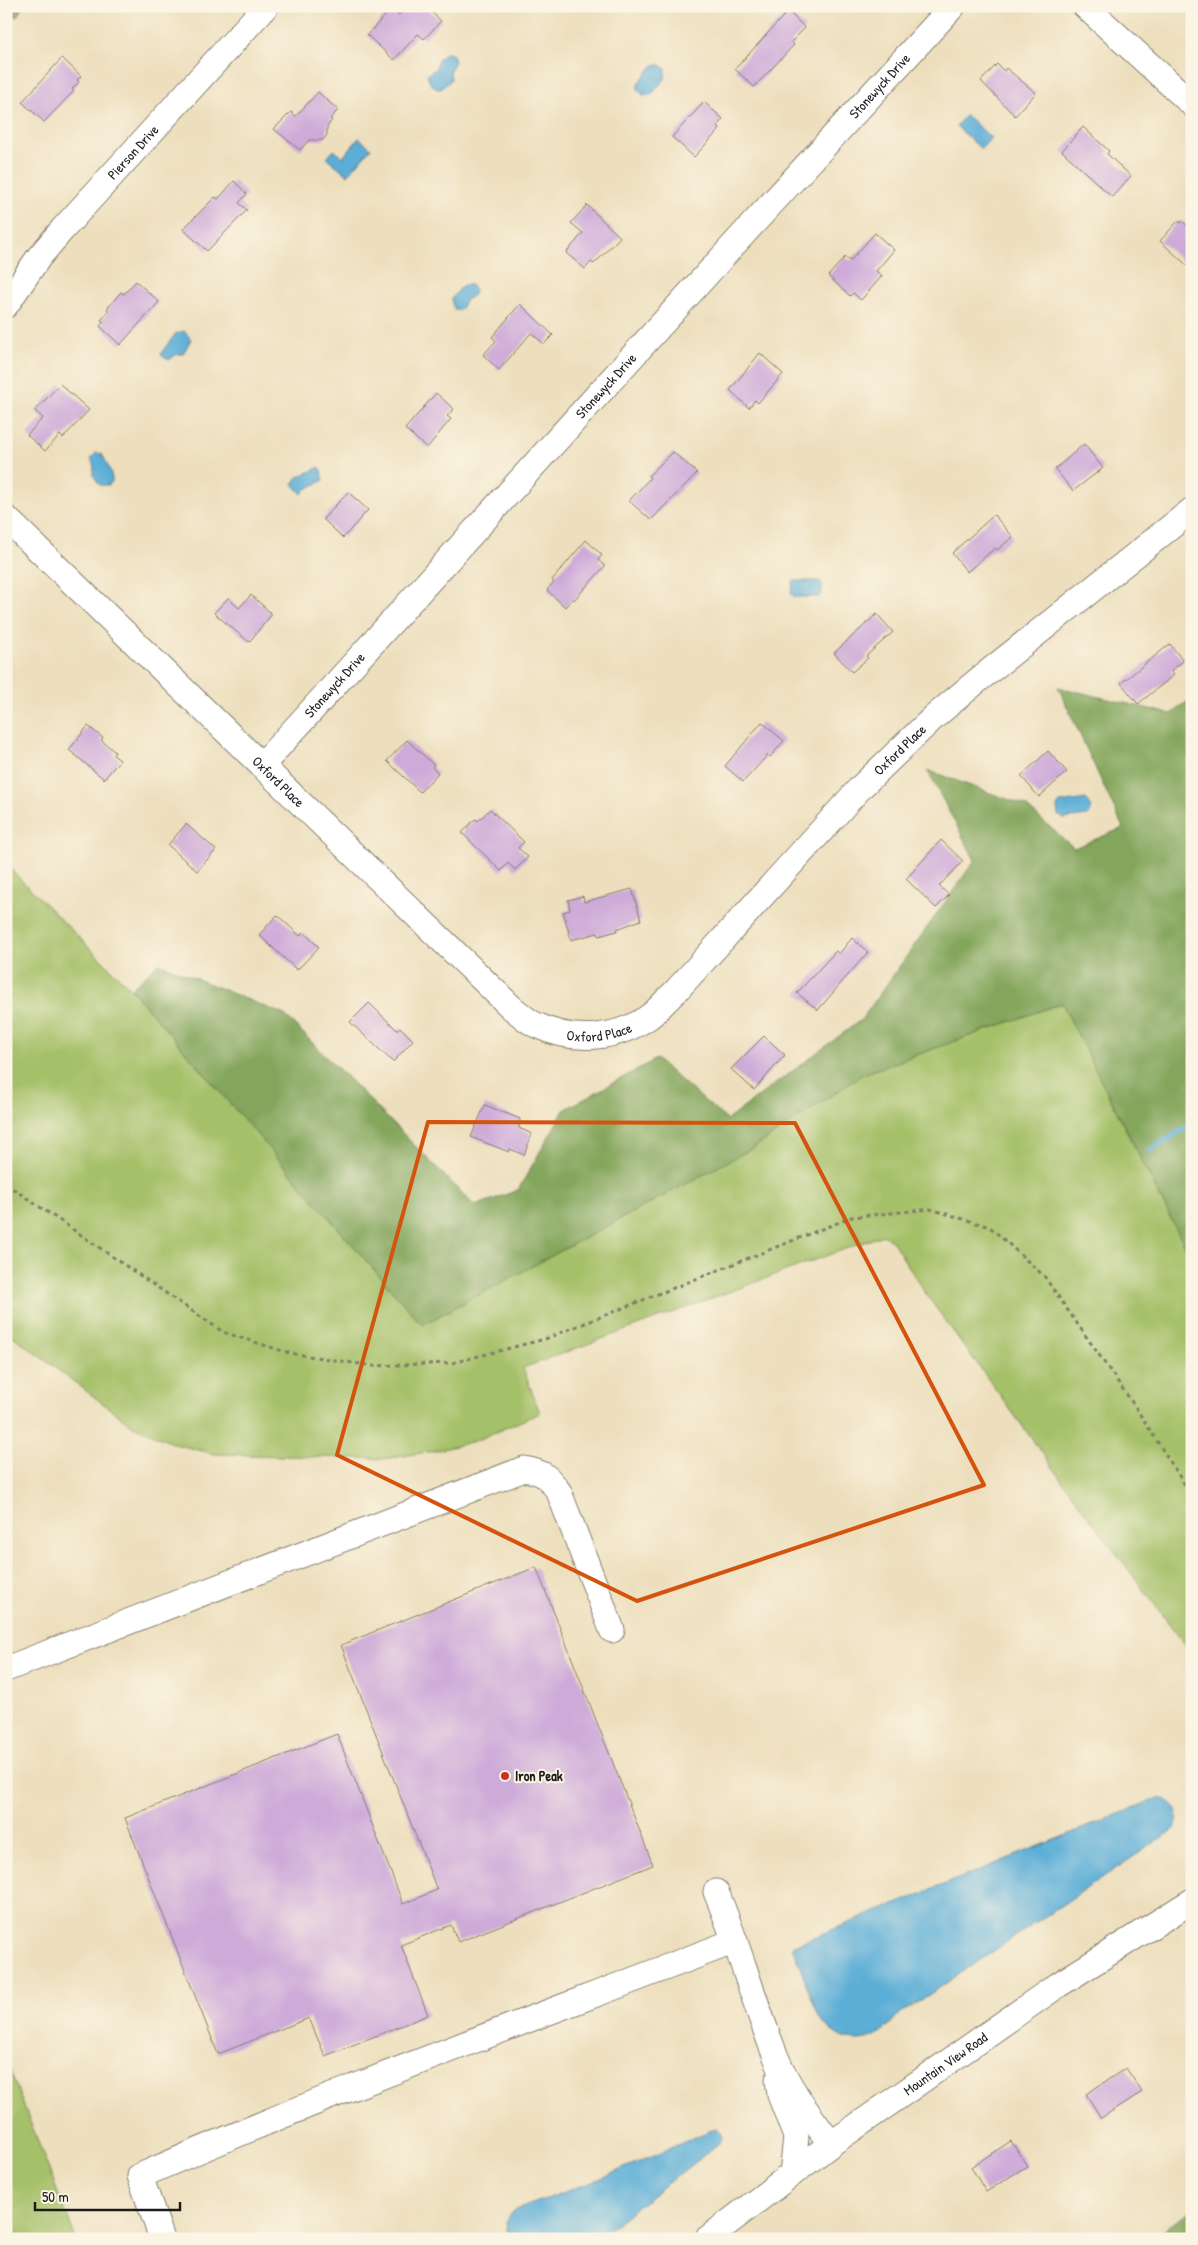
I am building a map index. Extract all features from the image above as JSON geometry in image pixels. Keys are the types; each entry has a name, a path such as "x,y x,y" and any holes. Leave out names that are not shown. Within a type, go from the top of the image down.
{"street":[{"name":"Pierson Drive","path":"6,305 39,257 62,230 266,6"},
{"name":"Stonewyck Drive","path":"262,764 731,247 953,6"},
{"path":"1085,6 1192,104"},
{"name":"Oxford Place","path":"6,518 262,764 511,1008 535,1024 558,1034 581,1037 605,1036 629,1028 652,1015 861,786 933,718 1192,510"},
{"path":"6,1669 524,1468 536,1470 549,1478 559,1492 612,1630"},
{"path":"716,1892 776,2057 795,2094 831,2144"},
{"name":"Mountain View Road","path":"707,2239 831,2144 1058,1985 1192,1901"},
{"path":"162,2239 140,2176 197,2151 384,2077 735,1941"},
{"path":"776,2057 780,2094 796,2137 792,2174"}],"path":[{"path":"6,1184 224,1332 289,1353 373,1366 452,1363 546,1339 852,1218 930,1209 990,1227 1044,1276 1136,1408 1192,1496"}],"highlighted area":[{"path":"428,1122 795,1123 984,1485 637,1601 337,1455"}],"green space":[{"path":"6,6 23,6 17,17 6,12"},
{"path":"1058,687 1171,714 1192,698 1192,1260 1062,1003 863,1074 755,1147 422,1325 131,989 159,963 285,1015 475,1206 518,1190 564,1110 656,1059 727,1120 862,1019 975,860 927,770 1026,806 1074,848 1123,828"},
{"path":"6,865 131,989 422,1325 755,1147 863,1074 1062,1003 1192,1260 1192,1654 1094,1524 923,1290 893,1242 883,1235 523,1368 540,1413 475,1441 435,1451 384,1459 215,1454 174,1444 133,1426 6,1331"},
{"path":"6,2060 76,2239 6,2239"},
{"path":"1192,2209 1192,2239 1152,2239"}],"water":[{"path":"446,52 453,55 455,61 450,71 451,80 441,89 437,89 430,83 427,75 436,68 438,60"},
{"path":"654,65 661,65 666,69 665,79 651,95 643,95 638,89 638,83"},
{"path":"966,115 991,138 981,149 956,126"},
{"path":"359,138 371,148 348,175 327,158 334,150 343,157"},
{"path":"463,285 471,285 475,290 474,295 466,300 460,310 455,310 452,298"},
{"path":"184,331 191,339 183,354 177,354 169,360 161,355 175,334"},
{"path":"96,453 102,454 109,468 112,482 109,485 100,485 93,475 94,466 91,458"},
{"path":"320,467 324,480 306,489 302,494 293,484 298,477"},
{"path":"793,581 819,581 822,583 822,593 819,597 794,597 791,594"},
{"path":"1086,799 1089,802 1091,812 1088,816 1064,819 1058,815 1057,807 1060,803"},
{"path":"1158,1798 1169,1802 1176,1810 1177,1819 1173,1830 896,2017 877,2034 867,2039 856,2040 846,2038 836,2034 826,2026 818,2015 792,1946"},
{"path":"716,2129 722,2134 718,2144 596,2239 508,2237 506,2222 511,2213 516,2210 604,2177"}],"building":[{"path":"407,6 425,6 441,21 424,39 418,34 394,60 367,35 392,8 399,15"},
{"path":"788,11 805,28 791,42 794,45 754,87 735,69"},
{"path":"62,58 81,76 77,80 79,82 72,89 74,91 44,122 22,102"},
{"path":"997,64 1004,71 1006,68 1036,93 1015,116 981,81"},
{"path":"318,92 338,110 330,119 332,120 327,127 327,135 323,140 309,140 300,150 274,129 291,112 296,116"},
{"path":"704,102 723,119 717,126 720,129 694,157 672,137"},
{"path":"1083,127 1109,151 1107,154 1131,176 1112,197 1062,151"},
{"path":"234,181 247,194 239,203 247,210 207,251 183,229 215,197 218,199"},
{"path":"587,205 620,237 594,264 591,262 585,269 566,253 583,233 571,223"},
{"path":"1178,221 1181,223 1182,221 1192,230 1192,270 1160,241"},
{"path":"875,233 894,250 876,271 882,276 861,300 853,293 850,296 828,276 845,257 850,261"},
{"path":"136,281 159,302 120,345 100,326 104,322 101,320 109,311 107,310 109,306 121,292 124,294"},
{"path":"520,304 553,335 544,344 531,333 499,370 483,355 496,341 492,337"},
{"path":"760,353 783,374 758,403 755,400 749,408 730,390"},
{"path":"60,384 89,410 63,438 60,435 45,451 27,435 43,418 35,411"},
{"path":"436,393 454,409 447,416 451,419 427,448 405,429"},
{"path":"1084,444 1103,468 1073,491 1055,469"},
{"path":"673,452 697,473 651,520 629,501 650,478 648,476"},
{"path":"348,492 368,510 343,538 323,519"},
{"path":"994,515 1013,537 997,550 995,548 967,572 952,553"},
{"path":"586,540 602,555 598,560 605,566 574,600 572,599 565,607 547,590 554,582 552,580"},
{"path":"251,595 272,614 249,642 214,613 228,598 239,608"},
{"path":"877,614 893,632 866,656 868,658 852,672 834,653"},
{"path":"1170,644 1183,661 1171,671 1174,675 1138,704 1121,683"},
{"path":"762,722 784,741 743,782 725,766"},
{"path":"88,726 103,738 101,740 115,752 113,755 120,760 104,779 69,750"},
{"path":"407,740 434,765 432,767 438,773 420,792 387,761"},
{"path":"1048,751 1067,772 1039,797 1021,776"},
{"path":"490,809 524,842 518,848 528,857 515,870 508,863 501,871 462,833 475,819 478,821"},
{"path":"186,824 216,850 197,871 168,845"},
{"path":"941,840 963,861 939,886 949,895 936,908 906,879"},
{"path":"632,889 641,920 617,929 617,931 599,936 598,933 571,940 563,912 570,910 568,900 583,896 584,902"},
{"path":"277,915 300,936 303,932 319,947 297,970 259,935"},
{"path":"852,938 868,952 818,1010 797,993 836,951 839,954"},
{"path":"369,1003 397,1030 400,1027 413,1040 393,1062 350,1022"},
{"path":"764,1036 785,1055 754,1090 731,1069"},
{"path":"485,1105 520,1119 519,1128 532,1134 524,1155 510,1149 509,1152 471,1137"},
{"name":"Iron Peak","path":"536,1567 653,1865 458,1942 451,1925 401,1945 428,2015 325,2056 309,2018 218,2054 125,1818 337,1734 403,1904 437,1890 341,1645"},
{"path":"1126,2068 1142,2092 1101,2118 1086,2094"},
{"path":"1011,2141 1027,2166 986,2192 971,2167"}],"waterway":[{"path":"1150,1150 1192,1124"}],"place":[{"name":"Iron Peak","path":"505,1776"}]}
